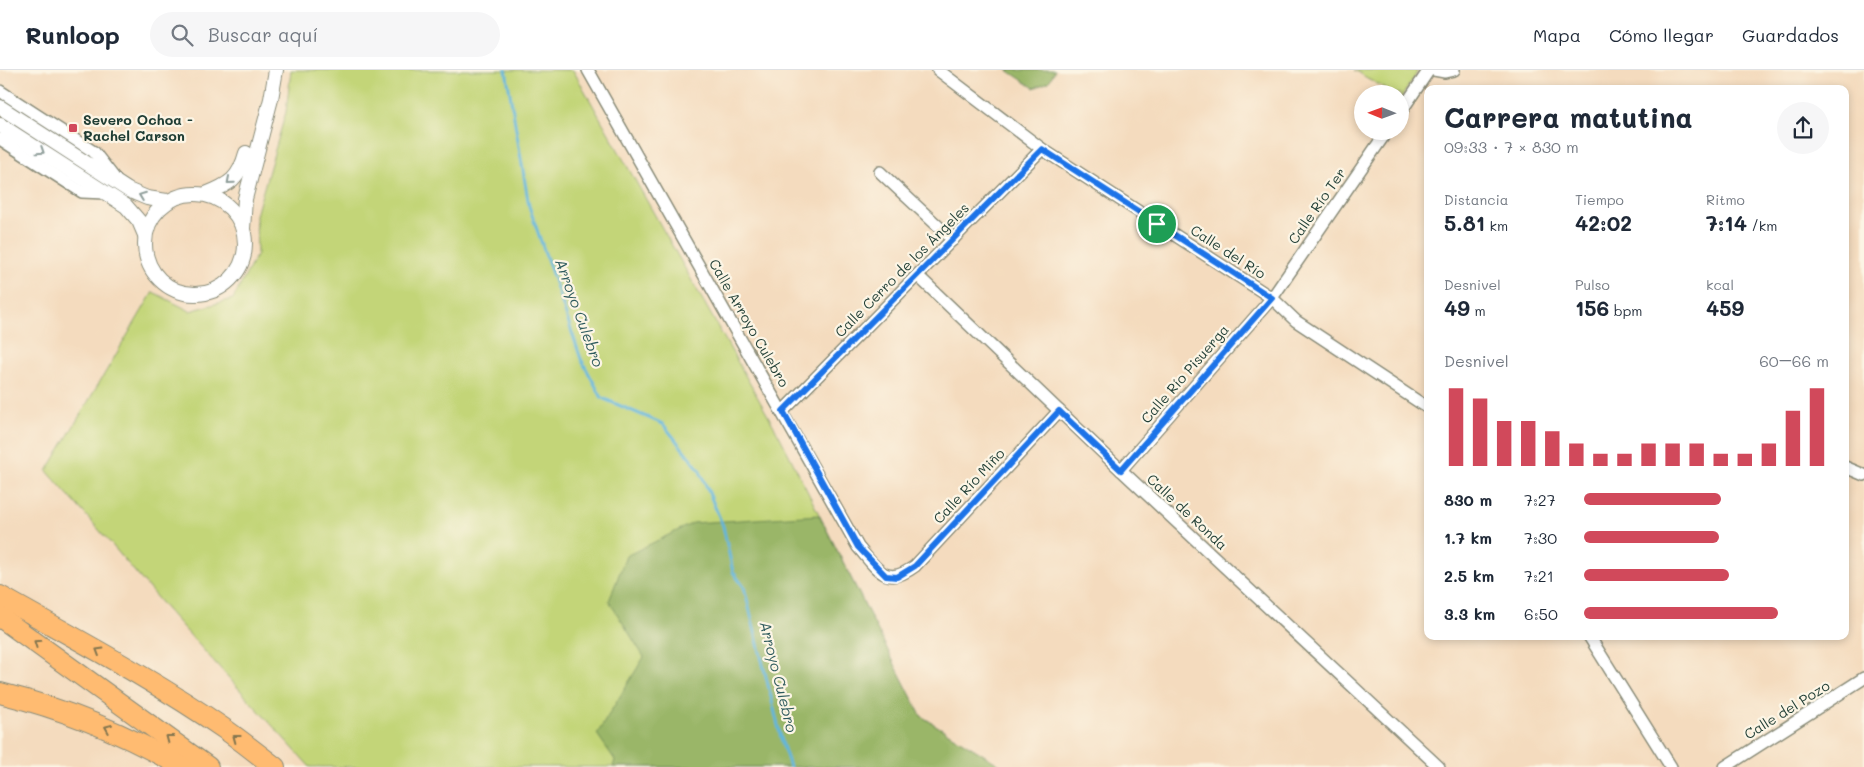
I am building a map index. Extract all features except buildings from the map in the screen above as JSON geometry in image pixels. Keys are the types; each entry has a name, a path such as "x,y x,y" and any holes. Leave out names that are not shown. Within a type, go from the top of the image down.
{"highway":[{"path":"0,596 162,688 226,730 275,767"},
{"path":"0,617 208,767"},
{"path":"0,693 69,713 109,729 158,752 182,767"}],"street":[{"path":"145,235 152,216 167,201 183,194 206,194 226,186 241,171 261,103 266,70"},
{"path":"0,125 126,206 139,221 145,235 146,259 160,281 183,293 195,295 213,291 228,282 240,269 246,253 243,229 245,198 271,99 276,70"},
{"name":"Calle Arroyo Culebro","path":"588,70 783,411 858,547 886,576 897,577"},
{"name":"Calle del Río","path":"938,70 1042,149 1272,298 1296,321 1424,405"},
{"path":"1409,100 1429,70"},
{"path":"1434,70 1445,72 1454,70"},
{"path":"0,91 94,152 119,184"},
{"path":"0,107 119,184 147,198 167,201"},
{"path":"0,139 82,192 105,192"},
{"name":"Calle Río Ter","path":"1272,298 1381,140"},
{"name":"Calle Cerro de los Ángeles","path":"783,411 1042,149"},
{"path":"880,172 953,240"},
{"path":"206,194 223,201 239,219 243,229"},
{"name":"Calle de Ronda","path":"918,276 1121,470 1439,767"},
{"name":"Calle Río Pisuerga","path":"1121,470 1272,298"},
{"name":"Calle Río Miño","path":"897,577 915,566 1059,411"},
{"path":"1849,469 1864,475"},
{"path":"1592,640 1671,767"},
{"name":"Calle del Pozo","path":"1725,767 1864,678"}],"green space":[{"path":"291,70 573,70 780,437 921,716 1003,767 310,767 169,612 47,471 153,292 190,311 233,299 257,254 256,215 286,112"},
{"path":"1007,70 1055,70 1049,82 1034,88"},
{"path":"1354,70 1416,70 1417,73 1409,86 1379,85"},
{"path":"819,515 921,716 1003,767 613,767 615,760 597,734 644,657 609,601 626,556 693,523"}],"waterway":[{"name":"Arroyo Culebro","path":"506,70 529,206 581,359 602,398 663,424 699,469 723,526 733,572 744,587 783,746 790,767"}],"place":[{"name":"Severo Ochoa - Rachel Carson","path":"73,128"}],"route":[{"path":"1042,149 1157,224 1272,298 1121,470 1059,411 915,566 897,577 886,576 858,547 783,411 1042,149"}]}
